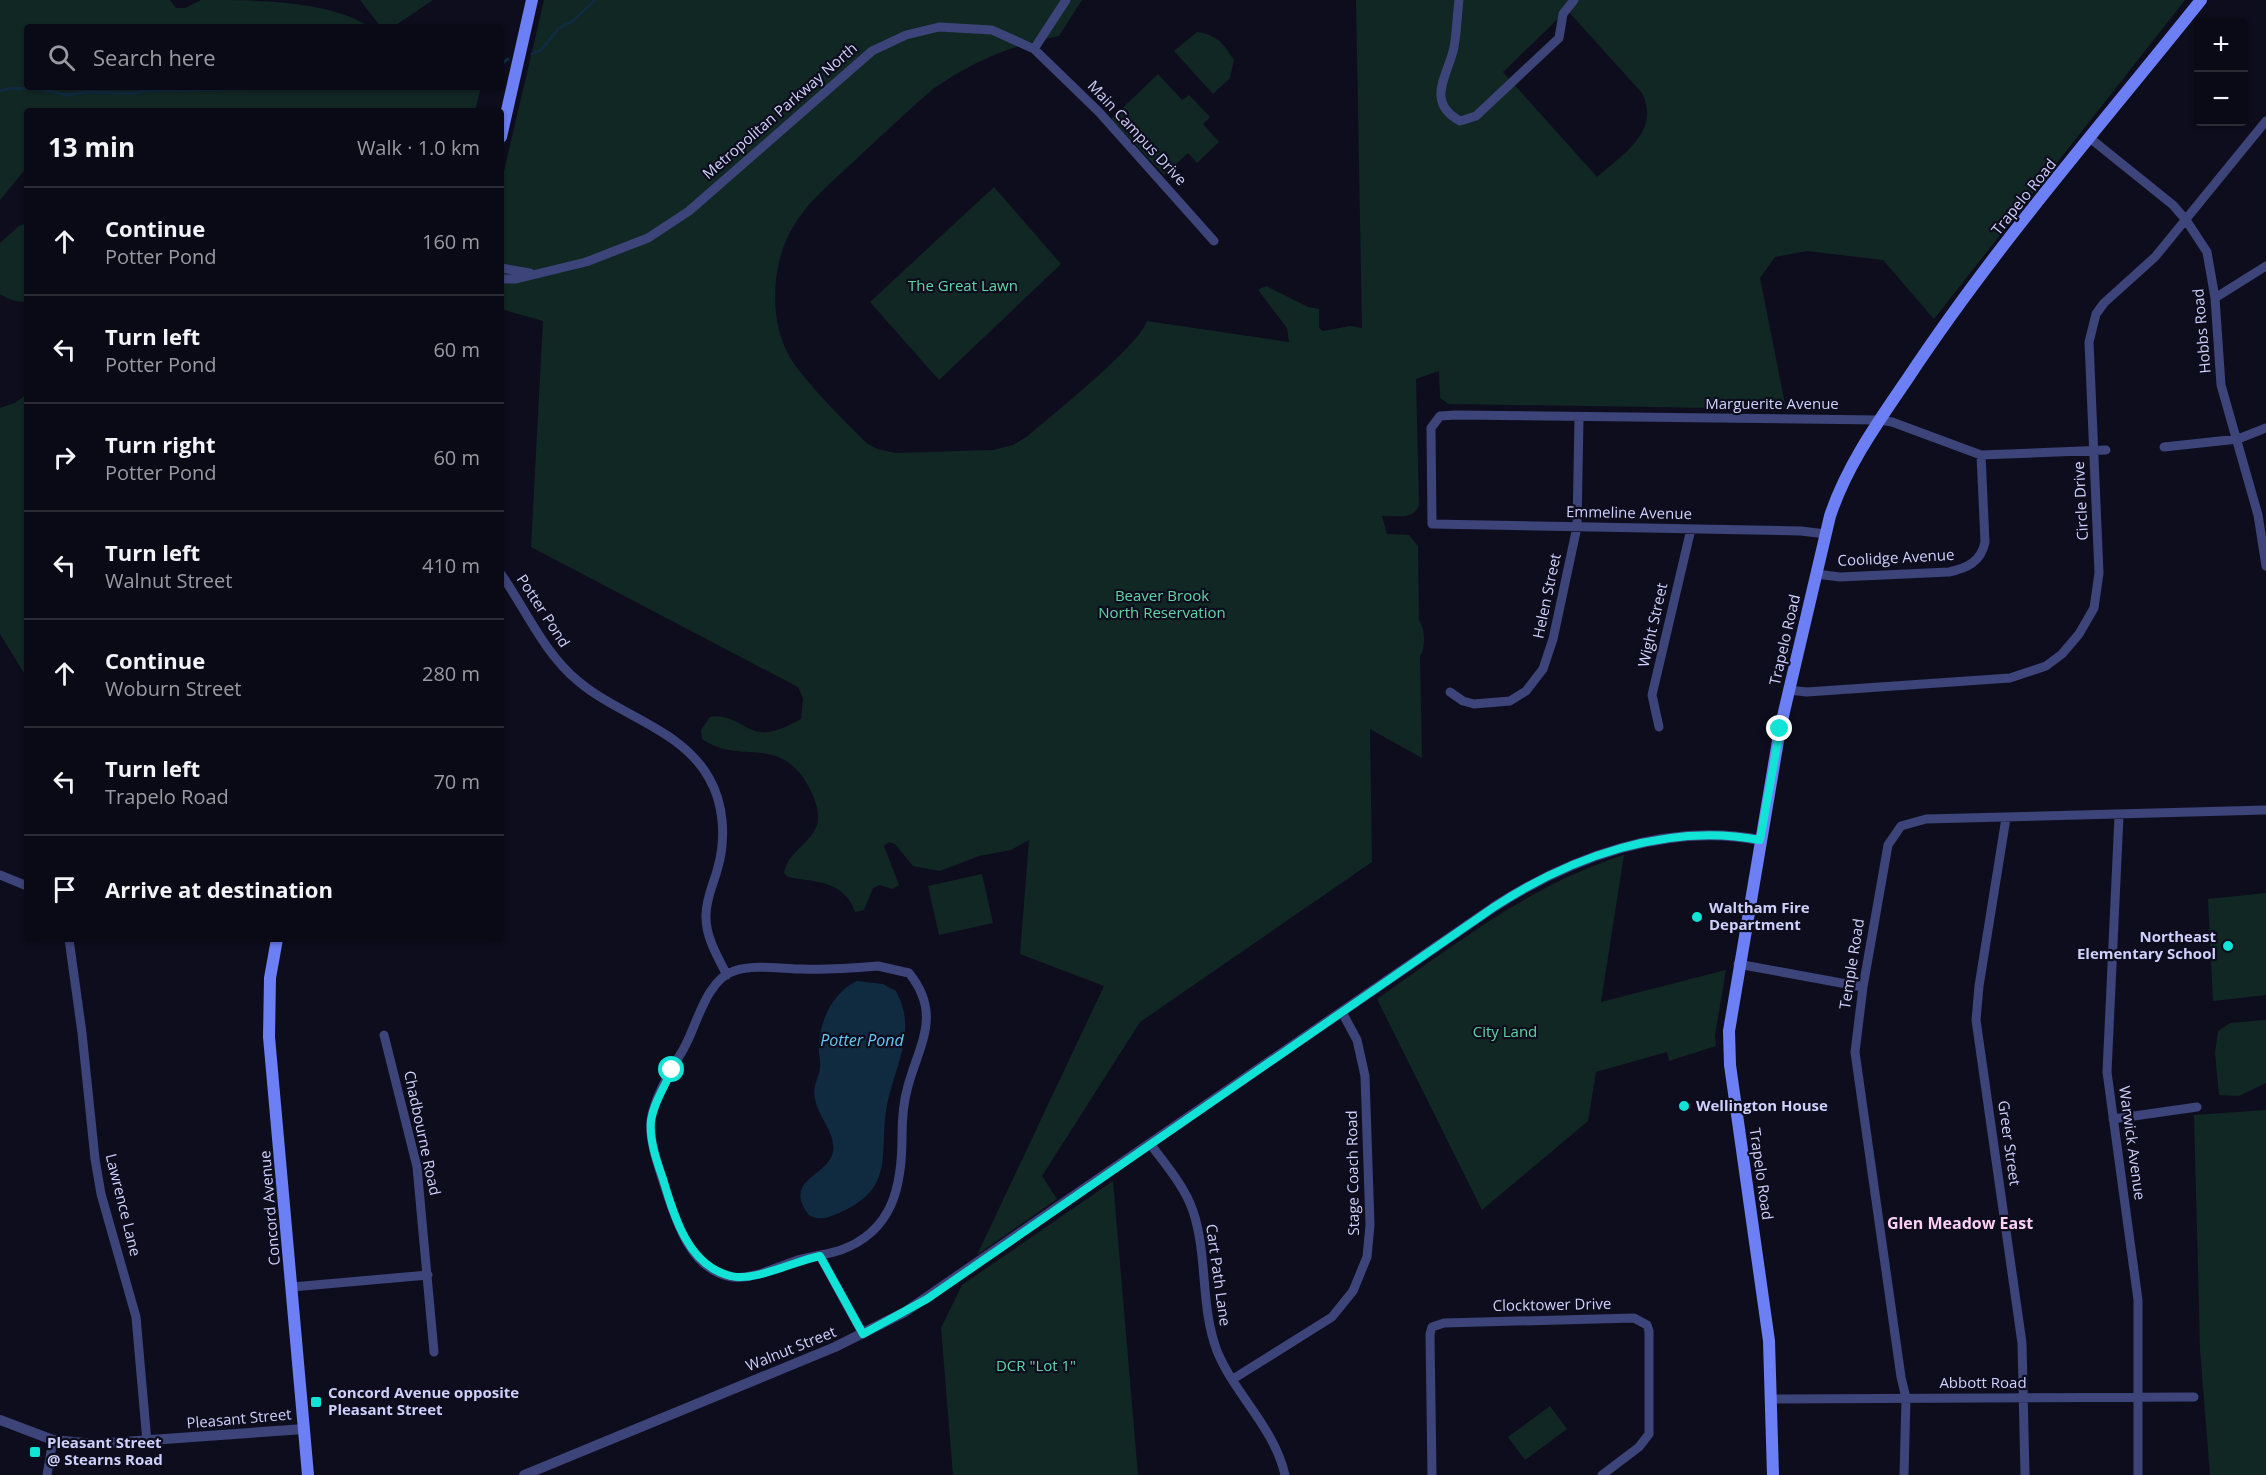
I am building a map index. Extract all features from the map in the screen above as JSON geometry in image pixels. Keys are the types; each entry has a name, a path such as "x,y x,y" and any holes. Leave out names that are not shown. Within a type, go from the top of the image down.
{"main road":[{"path":"504,124 532,0"},
{"name":"Trapelo Road","path":"1773,1475 1773,1399 1767,1318 1729,1048 1738,964 1788,690 1826,534 1846,476 1954,308 2201,0"},
{"name":"Concord Avenue","path":"276,942 270,978 269,1026 308,1475"}],"street":[{"path":"1034,49 1066,0"},
{"path":"1459,0 1454,48 1440,92 1443,102 1453,117 1460,121 1476,116 1559,38 1563,14 1574,0"},
{"name":"Metropolitan Parkway North","path":"504,279 516,279 606,256 648,238 669,226 872,51 906,35 939,27 968,27 992,30 1034,49"},
{"name":"Main Campus Drive","path":"1034,49 1099,112 1214,241"},
{"name":"Circle Drive","path":"1788,690 1807,692 1993,681 2029,674 2062,654 2086,623 2097,592 2098,537 2089,342 2096,314 2113,294 2141,272 2266,121"},
{"name":"Hobbs Road","path":"2091,139 2159,192 2186,220 2206,252 2215,298 2221,385 2258,515 2266,566"},
{"path":"2215,298 2266,266"},
{"name":"Metropolitan Parkway North","path":"504,268 536,273"},
{"name":"Marguerite Avenue","path":"1432,524 1430,436 1434,421 1440,416 1880,420 1892,422 1981,455 2106,450"},
{"name":"Helen Street","path":"1450,692 1463,701 1490,705 1510,701 1537,679 1553,639 1577,528 1579,418"},
{"path":"2164,447 2238,439 2266,428"},
{"name":"Coolidge Avenue","path":"1816,574 1840,577 1949,572 1964,569 1974,562 1980,556 1985,542 1981,455"},
{"name":"Emmeline Avenue","path":"1432,524 1801,531 1826,534"},
{"name":"Wight Street","path":"1659,728 1652,695 1691,530"},
{"name":"Potter Pond","path":"504,579 551,654 578,681 615,707 679,744 695,757 710,779 720,805 723,834 719,865 705,917 712,943 727,975"},
{"name":"Temple Road","path":"1904,1475 1906,1398 1857,1072 1857,1030 1863,987 1885,858 1893,834 1901,826 1919,819 2119,816 2266,810"},
{"name":"Warwick Avenue","path":"2119,816 2106,1051 2138,1299 2138,1475"},
{"name":"Greer Street","path":"2007,818 1979,986 1976,1020 2022,1343 2025,1475"},
{"name":"Walnut Street","path":"524,1475 832,1349 927,1299 1504,901 1545,878 1630,845 1671,839 1730,836 1760,840"},
{"path":"0,875 24,885"},
{"name":"Lawrence Lane","path":"69,942 82,1033 94,1159 101,1194 136,1317 147,1442"},
{"path":"1738,964 1863,987"},
{"path":"887,967 909,973 918,983 927,1007 927,1027 902,1110 898,1192 882,1223 863,1239 843,1250 752,1276 732,1277 713,1269 688,1244 678,1225 657,1162 651,1120 672,1070 708,999 716,985 727,975 747,968 887,967"},
{"name":"Stage Coach Road","path":"1233,1379 1332,1317 1353,1291 1367,1257 1370,1225 1365,1076 1358,1040 1343,1014"},
{"name":"Chadbourne Road","path":"384,1035 417,1167 434,1352"},
{"path":"2113,1119 2197,1107"},
{"name":"Cart Path Lane","path":"1151,1145 1192,1208 1200,1245 1208,1318 1217,1351 1272,1438 1285,1475"},
{"path":"820,1256 863,1334"},
{"path":"292,1287 428,1275"},
{"name":"Clocktower Drive","path":"1432,1475 1430,1334 1432,1327 1444,1323 1634,1318 1647,1325 1649,1331 1650,1427 1639,1447 1602,1475"},
{"name":"Abbott Road","path":"1773,1399 2194,1397"},
{"name":"Pleasant Street","path":"0,1420 53,1440 95,1444 304,1429"},
{"path":"47,1475 53,1440"}],"green space":[{"path":"0,0 170,0 176,8 185,8 201,0 267,1 333,11 364,24 24,24 24,90 480,90 476,108 24,108 24,171 0,200"},
{"path":"360,0 433,0 397,24 379,24"},
{"name":"Beaver Brook North Reservation","path":"544,0 1082,0 1059,36 993,55 933,89 812,201 786,241 780,258 775,293 779,328 791,359 816,391 868,444 877,449 895,453 993,450 1013,445 1028,436 1112,363 1140,333 1147,321 1289,342 1287,328 1258,290 1266,286 1308,307 1319,309 1319,328 1323,331 1350,326 1362,328 1356,0 2185,0 1934,319 1883,260 1807,251 1775,257 1760,278 1786,409 1449,404 1440,398 1439,371 1416,379 1419,505 1417,510 1409,515 1382,516 1387,534 1409,535 1418,546 1419,620 1424,638 1420,656 1422,758 1370,729 1372,862 1140,1022 1042,1176 1057,1199 977,1255 1104,986 1020,954 1029,840 1011,850 979,856 940,871 913,866 895,844 889,842 884,846 899,885 892,889 880,885 873,888 864,910 855,912 844,894 837,889 819,882 788,877 784,873 794,853 814,832 817,825 818,813 812,793 800,774 788,762 760,753 717,747 702,739 701,730 710,717 719,716 754,731 769,732 786,727 801,719 803,698 798,687 531,547 543,321 504,310 504,171","holes":["1567,10 1642,93 1647,107 1647,119 1636,141 1628,151 1597,177 1503,72"]},
{"path":"1197,32 1210,35 1219,41 1234,60 1230,78 1213,94 1174,51"},
{"path":"1158,74 1182,100 1189,95 1210,117 1203,124 1219,142 1197,163 1188,153 1164,175 1111,119"},
{"name":"The Great Lawn","path":"994,187 1061,264 939,380 870,302"},
{"path":"24,224 24,301 9,299 0,294 0,243"},
{"path":"24,396 24,673 0,634 0,408 15,403"},
{"name":"City Land","path":"1624,855 1601,1002 1726,970 1715,1035 1716,1046 1669,1061 1667,1052 1596,1072 1588,1121 1482,1210 1377,999 1495,917 1557,882"},
{"path":"982,874 993,923 939,935 928,886"},
{"path":"2266,893 2266,995 2213,1001 2208,899"},
{"path":"2266,1020 2266,1083 2239,1096 2219,1095 2215,1053 2218,1031 2230,1023"},
{"path":"2266,1110 2266,1475 2210,1475 2200,1349 2194,1115"},
{"name":"DCR \"Lot 1\"","path":"1113,1181 1138,1475 953,1475 941,1328 962,1285"},
{"path":"1550,1406 1567,1429 1525,1460 1508,1437"}],"water":[{"name":"Potter Pond","path":"857,981 883,984 896,991 905,1020 903,1048 887,1105 883,1154 877,1181 870,1192 857,1203 831,1216 816,1218 809,1215 802,1203 801,1193 803,1186 830,1159 833,1151 832,1138 814,1095 820,1068 820,1036 825,1017 835,999"}],"waterway":[{"path":"532,54 541,50 559,28 573,21 595,0"},
{"path":"504,62 508,59"},
{"path":"0,91 24,89"},
{"path":"42,90 67,95 87,92 136,93 189,90"}],"place":[{"name":"Waltham Fire Department","path":"1697,917"},
{"name":"Northeast Elementary School","path":"2228,946"},
{"name":"Wellington House","path":"1684,1106"},
{"name":"Concord Avenue opposite Pleasant Street","path":"316,1402"},
{"name":"Pleasant Street @ Stearns Road","path":"35,1452"}],"district":[{"name":"Glen Meadow East","path":"1960,1223"}],"route":[{"path":"672,1070 657,1101 651,1120 652,1136 657,1162 668,1196 678,1225 688,1244 702,1261 713,1269 732,1277 752,1276 799,1260 820,1256 863,1334 927,1299 1067,1200 1343,1014 1494,907 1536,883 1596,856 1630,845 1688,837 1719,836 1760,840 1780,729"}]}
